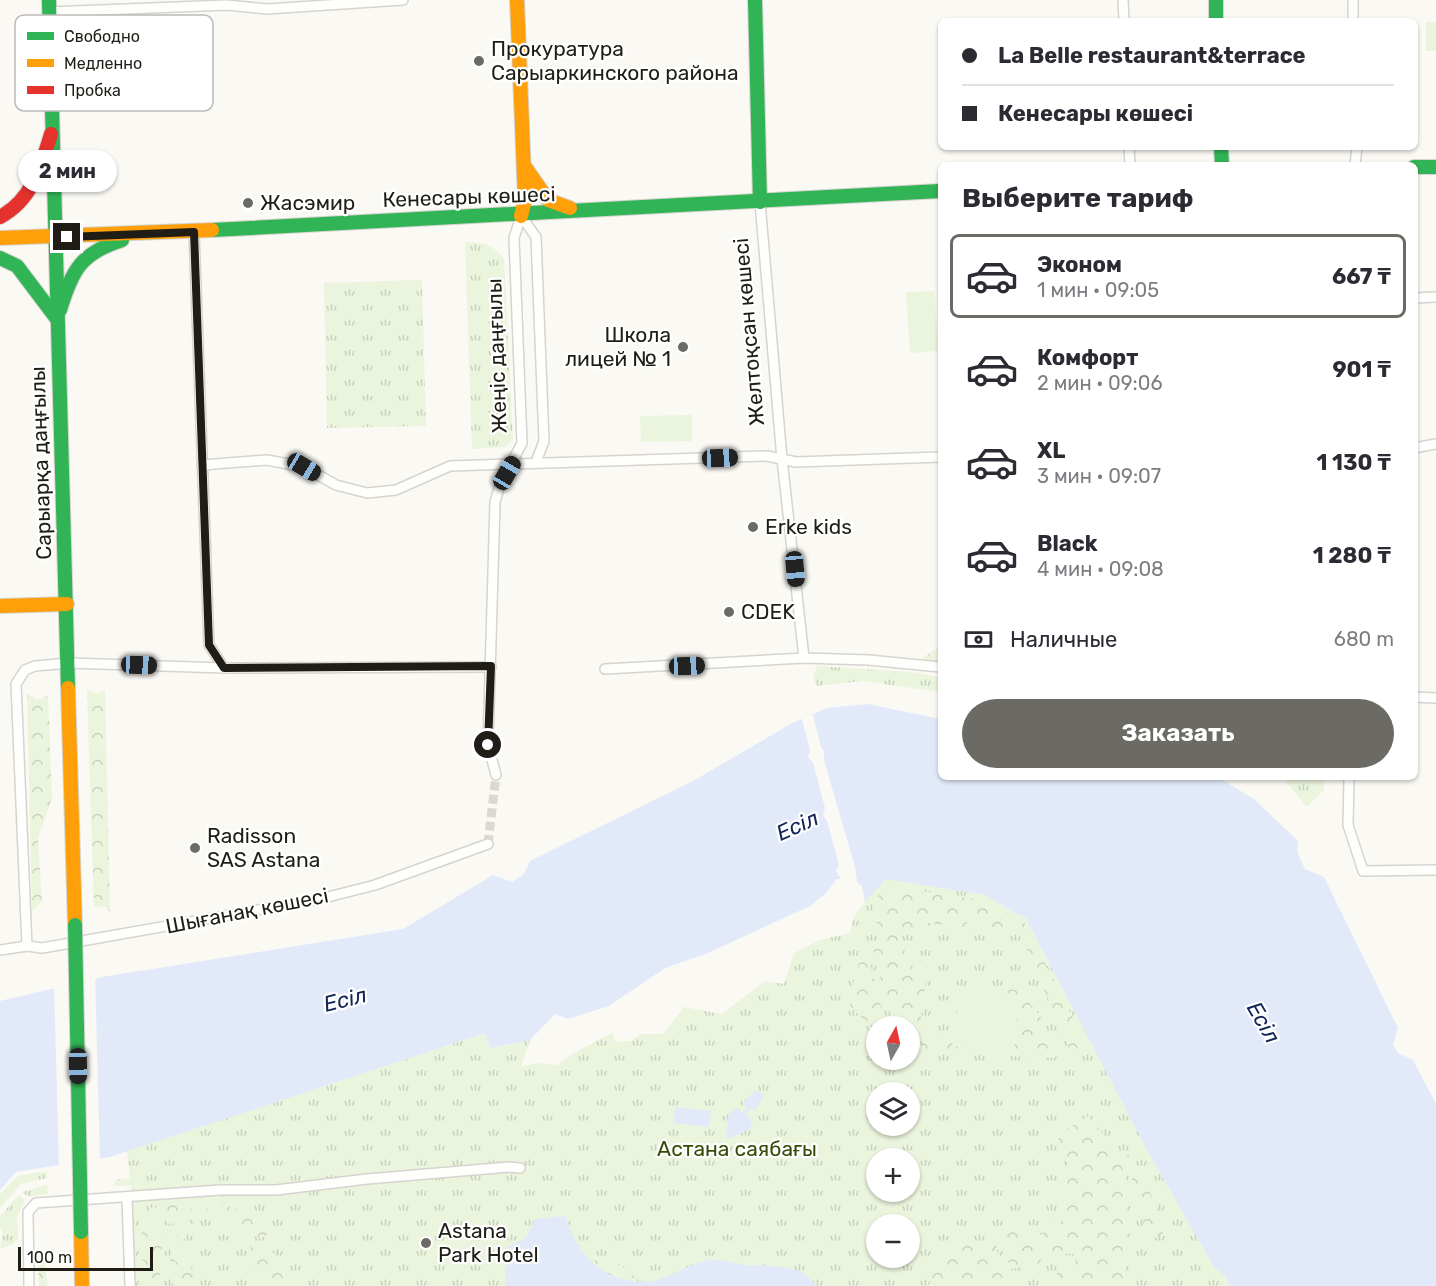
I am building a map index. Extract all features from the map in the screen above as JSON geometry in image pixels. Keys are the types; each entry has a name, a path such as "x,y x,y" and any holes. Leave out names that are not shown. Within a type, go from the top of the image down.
{"main road":[{"name":"Жеңіс даңғылы","path":"517,0 525,200 521,216"},
{"name":"Желтоқсан көшесі","path":"755,0 760,202"},
{"path":"1216,0 1216,18"},
{"name":"Сарыарқа даңғылы","path":"52,111 69,663 82,1286"},
{"path":"0,218 22,202 30,191 52,132"},
{"path":"523,164 543,198 558,208 610,212"},
{"path":"1418,167 1436,167"},
{"name":"Кенесары көшесі","path":"0,238 141,235 610,212 938,191"},
{"path":"57,319 70,275 82,261 99,248 141,235"},
{"path":"0,258 16,266 57,319"},
{"path":"0,606 67,604"}],"street":[{"path":"49,6 227,5 403,0"},
{"path":"1123,0 1124,18"},
{"path":"1353,0 1353,18"},
{"name":"Желтоқсан көшесі","path":"760,202 782,459 804,658"},
{"name":"Жеңіс даңғылы","path":"521,216 536,237 544,441 536,462"},
{"name":"Жеңіс даңғылы","path":"496,776 488,745 495,502 500,485 522,443 514,238 521,216"},
{"path":"194,232 209,645 224,668"},
{"path":"1418,298 1436,297"},
{"path":"1418,447 1436,444"},
{"path":"202,465 267,460 304,467 336,485 367,493 396,490 450,466 514,462 767,456 796,462 938,457"},
{"path":"605,669 804,658 869,660 938,667"},
{"path":"27,946 16,684 25,670 34,666 69,663 224,668 491,666"},
{"path":"1418,698 1436,698"},
{"path":"1349,780 1348,825 1363,871 1436,870"},
{"name":"Шығанақ көшесі","path":"0,950 27,946 42,948 320,898 375,885 488,844"},
{"path":"29,1286 28,1212 32,1205 46,1201 109,1196 127,1198 220,1190 276,1191 368,1179 520,1168"},
{"path":"127,1198 130,1286"}],"green space":[{"path":"1426,22 1436,23 1436,51 1426,51"},
{"path":"465,242 487,245 496,250 504,259 513,439 505,447 472,449"},
{"path":"422,280 426,426 327,428 324,283"},
{"path":"934,291 938,351 910,353 906,292"},
{"path":"692,415 692,441 641,442 640,416"},
{"path":"938,648 938,663 921,659"},
{"path":"817,666 909,672 938,677 938,692 862,681 817,686 813,678"},
{"path":"87,689 96,694 105,690 110,912 106,907 94,906"},
{"path":"27,693 37,700 48,695 52,798 38,838 42,902 32,911"},
{"path":"1324,780 1324,790 1307,807 1285,781"},
{"name":"Астана саябағы","path":"886,879 985,895 1025,917 1148,1151 1215,1269 1224,1275 1230,1286 135,1286 131,1185 113,1186 116,1180 130,1178 127,1151 485,1033 490,1048 530,1040 521,1067 536,1063 557,1065 574,1053 612,1033 616,1042 631,1041 640,1034 663,1034 684,1007 722,1014 765,981 784,984 794,953 820,940 850,933 854,918"},
{"path":"887,886 982,900 1023,920 1082,1036 1076,1052 1071,1053 1023,940 1018,934 978,926 977,918 968,917 966,927 928,923 926,931 898,929 910,969 928,967 920,1025 920,1016 892,1016 873,949 881,941 883,931 876,922 872,903"},
{"path":"867,949 879,1001 886,1016 866,1016 866,1024 859,1024 862,1018 850,1006 855,972"},
{"path":"961,988 1019,995 1014,1053 952,1046"},
{"path":"990,988 1017,990 1032,995 1028,998 1030,1004 1042,1018 1044,1040 1058,1058 924,1053 921,1048 924,1046 920,1040 920,1033 940,1037 944,1033 954,1034 952,1046 1019,995 990,991"},
{"path":"1088,1116 1106,1138 1120,1162 1129,1188 1131,1225 1125,1286 1060,1286 1057,1273 1076,1269 1075,1254 1044,1253 1040,1233 1055,1231 1053,1224 1063,1221 1067,1215 1059,1172 1068,1170 1066,1156 1061,1157 1058,1135"},
{"path":"1124,1148 1138,1168 1167,1227 1161,1235 1149,1241 1143,1238 1144,1203 1138,1202"},
{"path":"47,1171 47,1178 21,1184 0,1208 0,1194 18,1176"},
{"path":"47,1185 48,1194 28,1197 22,1192"},
{"path":"235,1194 234,1199 214,1198 200,1202 172,1225 151,1212 150,1208 159,1207 159,1198"},
{"path":"19,1195 25,1200 17,1217 18,1238 13,1244 0,1249 3,1231 0,1227 0,1216"},
{"path":"224,1205 253,1215 271,1232 262,1238 246,1236 231,1230 217,1216 211,1215 205,1218 184,1239 174,1260 180,1265 190,1260 193,1277 200,1286 174,1286 170,1258 179,1233 198,1214"},
{"path":"148,1223 151,1232 155,1234 165,1226 171,1229 160,1256 162,1286 143,1286 142,1225"},
{"path":"1034,1225 1042,1263 1010,1269 1002,1232"},
{"path":"995,1239 1004,1286 928,1286 947,1247"},
{"path":"248,1241 261,1242 267,1246 304,1286 254,1286 255,1261"},
{"path":"38,1261 44,1262 48,1286 39,1286"},
{"path":"590,1261 604,1261 624,1267 638,1283 611,1278"}],"water":[{"name":"Есіл","path":"868,704 938,719 938,780 1222,780 1254,799 1298,841 1297,852 1305,869 1324,877 1398,1028 1393,1044 1398,1053 1413,1060 1436,1104 1436,1286 1230,1286 1224,1275 1215,1269 1147,1150 1025,917 985,895 886,879 865,902 862,886 851,879 837,879 825,894 810,906 708,953 665,968 609,1006 568,1019 555,1014 530,1040 490,1048 485,1033 110,1157 16,1172 0,1190 0,1001 102,977 403,929 493,875 512,882 523,875 530,861 695,780 792,723 827,708"},
{"path":"756,1090 764,1095 755,1111 751,1108 746,1115 752,1120 750,1129 730,1138 726,1137 728,1115 737,1108 743,1113 747,1107 743,1103"},
{"path":"675,1107 711,1111 709,1127 674,1123"},
{"path":"566,1216 578,1245 586,1256 608,1274 622,1279 654,1281 698,1263 716,1260 788,1268 803,1273 818,1286 505,1286 505,1248 526,1238 535,1219"}],"pier":[{"path":"812,711 855,867 858,888 843,882 836,871 839,865 827,821 823,816 825,808 813,763 808,757 810,750 801,716"},
{"path":"95,975 100,1161 59,1169 54,984"}],"tunnel":[{"path":"488,844 496,775"}],"traffic: fast":[{"path":"49,0 49,15"},
{"path":"755,0 760,202"},
{"path":"1216,0 1216,18"},
{"path":"52,111 68,688"},
{"path":"1221,150 1222,162"},
{"path":"1418,167 1436,167"},
{"path":"212,230 938,191"},
{"path":"60,310 69,284 80,265 97,251 122,240"},
{"path":"0,258 17,266 57,319"},
{"path":"75,925 81,1232"}],"traffic: slow":[{"path":"517,0 525,200 521,216"},
{"path":"525,167 548,200 570,208"},
{"path":"0,238 212,230"},
{"path":"0,606 67,604"},
{"path":"68,688 75,925"},
{"path":"81,1232 82,1286"}],"traffic: jam":[{"path":"0,217 20,202 28,192 39,170 51,134"}],"place":[{"name":"Прокуратура Сарыаркинского района","path":"479,61"},
{"name":"Жасэмир","path":"248,203"},
{"name":"Школа лицей № 1","path":"683,347"},
{"name":"Erke kids","path":"753,527"},
{"name":"CDEK","path":"729,612"},
{"name":"Radisson SAS Astana","path":"195,848"},
{"name":"Astana Park Hotel","path":"426,1243"}],"route":[{"path":"67,237 194,232 209,645 224,668 491,666 488,745"}]}
